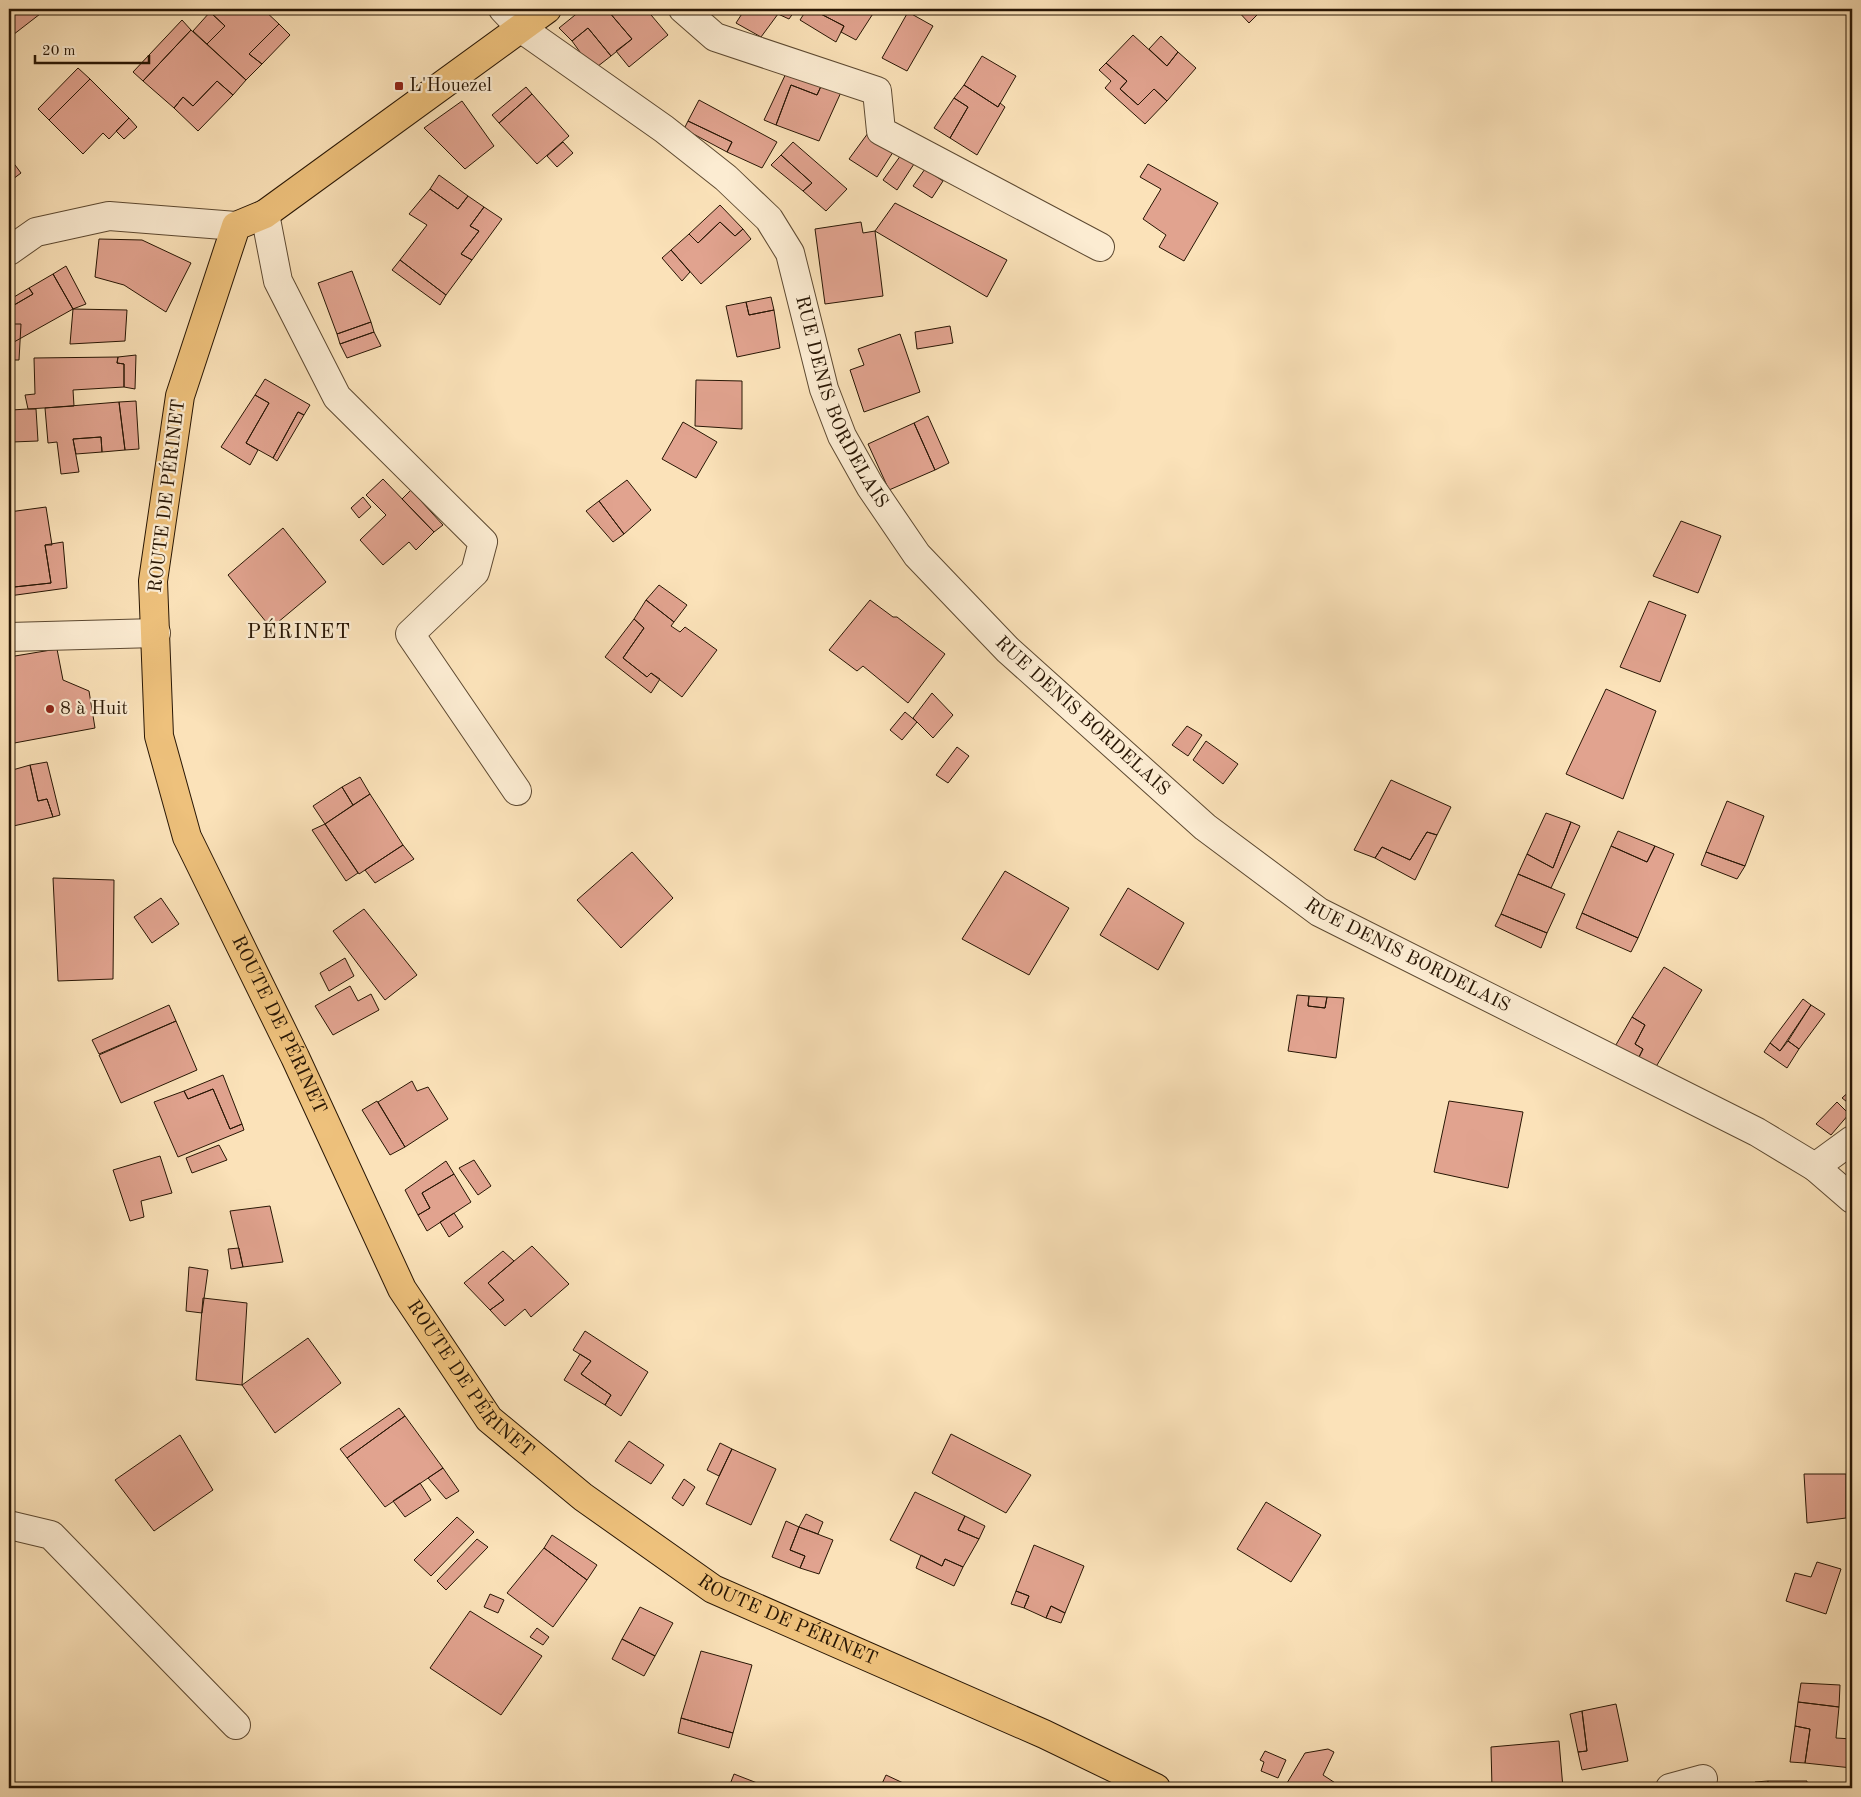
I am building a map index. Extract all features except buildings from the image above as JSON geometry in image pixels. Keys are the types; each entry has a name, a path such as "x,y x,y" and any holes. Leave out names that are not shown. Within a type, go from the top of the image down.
{"main road":[{"path":"236,226 265,214 547,9"},
{"name":"ROUTE DE PÉRINET","path":"236,226 180,396 154,581 159,736 187,837 294,1057 402,1289 489,1419 583,1497 713,1589 1044,1734 1156,1788"}],"street":[{"name":"RUE DENIS BORDELAIS","path":"503,9 522,29 664,129 726,178 769,219 790,254 824,389 842,436 870,486 917,554 1008,650 1205,827 1319,912 1757,1132 1815,1167 1852,1199"},
{"path":"683,9 715,37 877,91 881,130 1100,247"},
{"path":"265,214 278,281 337,397 482,542 475,572 410,634 517,791"},
{"path":"9,251 36,232 108,216 236,226"},
{"path":"9,637 156,633"},
{"path":"1815,1167 1852,1140"},
{"path":"9,1525 51,1535 236,1725"},
{"path":"1670,1788 1703,1779"}],"place":[{"name":"L'Houezel","path":"399,86"},
{"name":"8 à Huit","path":"50,709"}],"district":[{"name":"PÉRINET","path":"299,632"}]}
